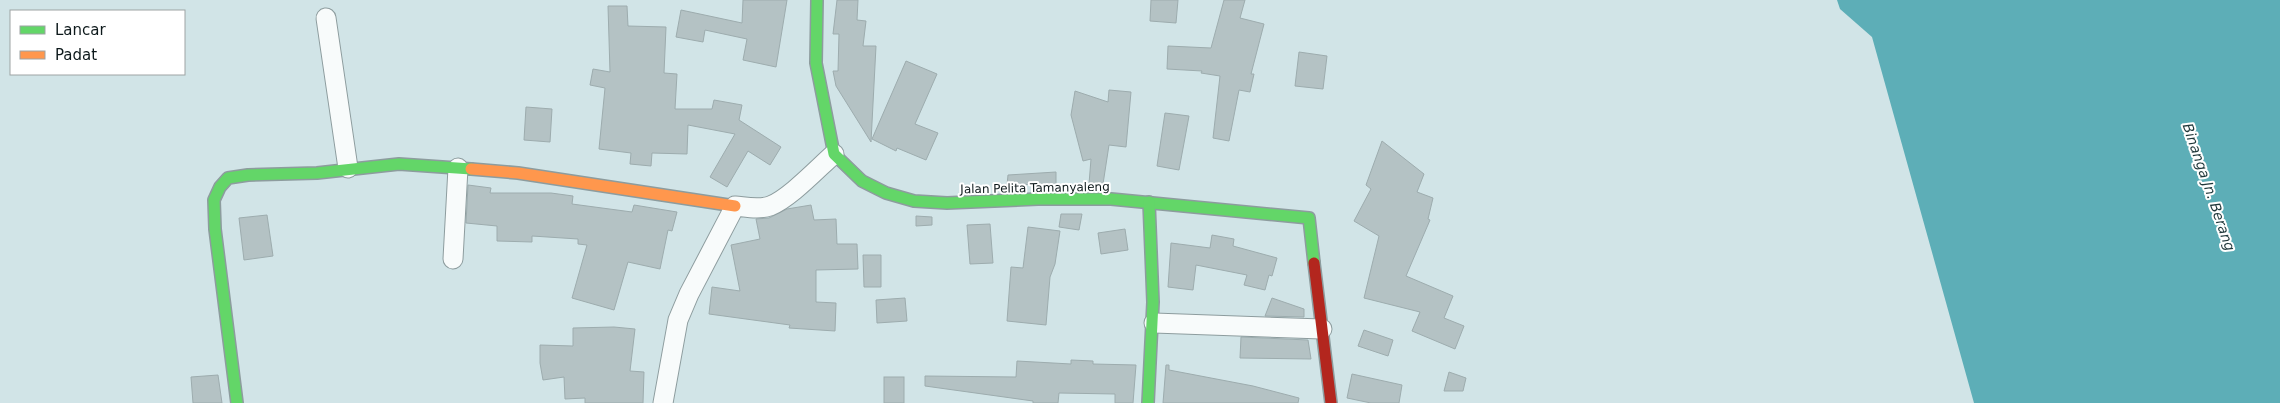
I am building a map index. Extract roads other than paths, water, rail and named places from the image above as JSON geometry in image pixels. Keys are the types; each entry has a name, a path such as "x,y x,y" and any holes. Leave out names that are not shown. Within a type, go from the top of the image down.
{"street":[{"path":"237,403 215,230 214,200 220,187 228,178 399,164 518,173 735,206 757,208 769,206 780,201 834,154 816,63 816,0"},
{"path":"326,18 348,168"},
{"name":"Jalan Pelita Tamanyaleng","path":"834,154 862,181 886,193 914,201 947,203 1071,198 1149,202 1309,218 1331,403"},
{"path":"453,259 458,168"},
{"path":"1148,403 1154,323 1149,202"},
{"path":"663,403 678,320 689,294 735,206"},
{"path":"1154,323 1322,329"}],"water":[{"name":"Binanga Jn. Berang","path":"1837,0 2280,0 2280,403 1974,403 1872,37 1840,9"}]}
